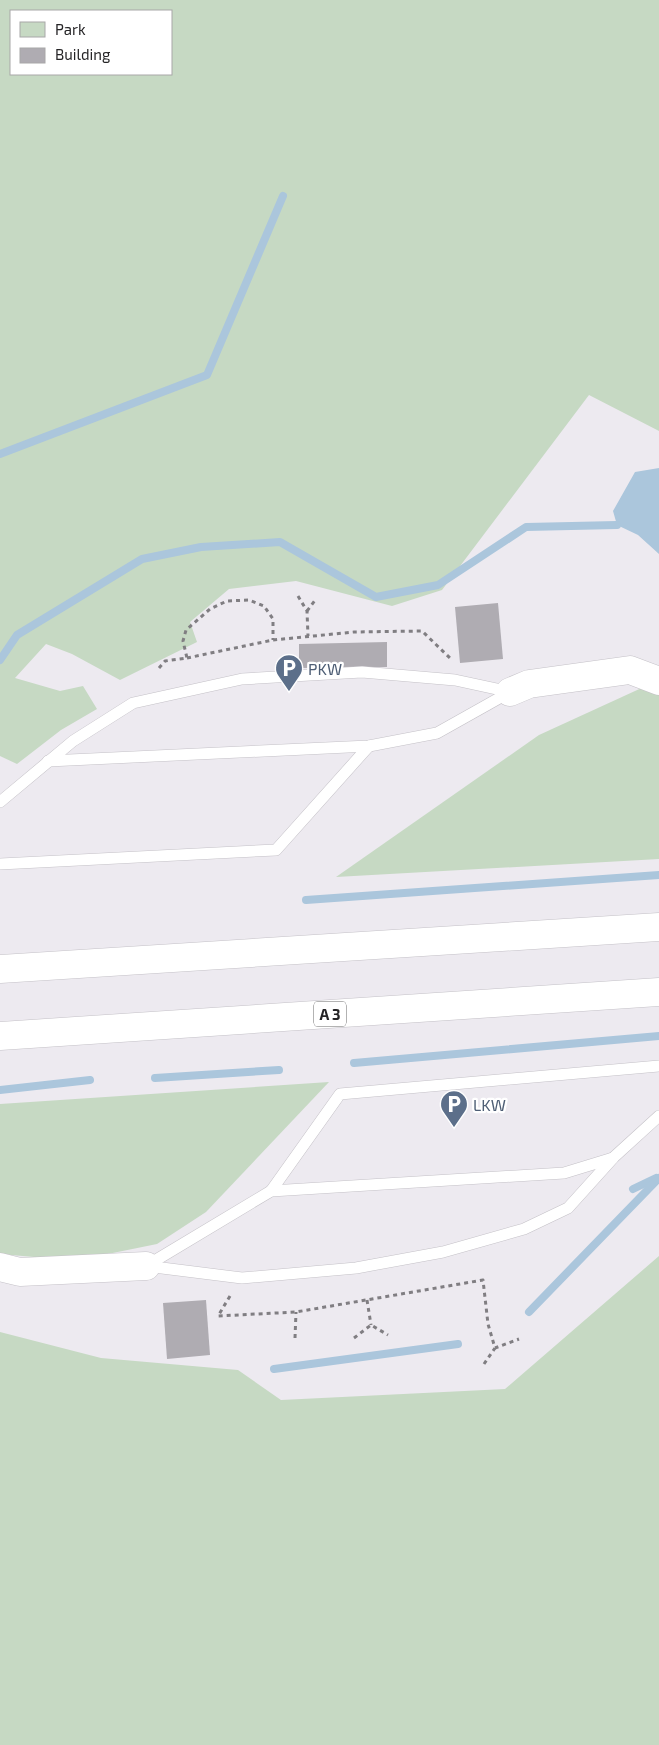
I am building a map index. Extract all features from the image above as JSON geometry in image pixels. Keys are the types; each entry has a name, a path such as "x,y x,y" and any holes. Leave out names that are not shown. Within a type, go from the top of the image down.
{"highway":[{"path":"510,692 529,684 630,670 659,680"},
{"path":"0,969 659,927"},
{"name":"A 3","path":"0,1036 659,992"},
{"path":"0,1267 20,1272 146,1266"}],"lane":[{"path":"0,802 73,741 133,703 242,679 362,672 460,681 510,692"},
{"path":"48,761 368,746 437,733 510,692"},
{"path":"0,864 276,850 368,746"},
{"path":"146,1266 271,1191 340,1094 659,1066"},
{"path":"146,1266 242,1278 356,1268 444,1252 524,1229 568,1208 614,1157 659,1116"},
{"path":"271,1191 564,1173 614,1157"}],"path":[{"path":"298,596 307,611 308,636"},
{"path":"307,611 316,599"},
{"path":"187,658 183,641 186,630 210,609 227,601 249,600 264,606 273,619 273,640"},
{"path":"159,668 165,661 273,640 354,632 422,631 463,672 460,681"},
{"path":"242,1278 218,1316 296,1312 483,1280 488,1324 495,1348"},
{"path":"367,1300 371,1325"},
{"path":"295,1338 296,1312"},
{"path":"371,1325 388,1335"},
{"path":"354,1338 371,1325"},
{"path":"484,1364 495,1348 519,1339"}],"green space":[{"path":"0,0 659,0 659,431 589,395 442,590 392,606 296,581 229,589 190,622 197,642 120,680 72,654 46,644 15,678 60,691 83,686 97,709 61,730 17,764 0,756"},
{"path":"659,680 659,859 336,877 539,735"},
{"path":"329,1082 206,1212 157,1244 88,1258 0,1254 0,1104"},
{"path":"659,1256 659,1745 0,1745 0,1332 101,1358 238,1370 281,1400 505,1389"}],"water":[{"path":"659,468 659,554 638,535 617,525 613,511 635,472"}],"building":[{"path":"498,603 503,659 460,663 455,607"},
{"path":"387,642 387,667 299,668 299,644"},
{"path":"206,1300 210,1355 167,1359 163,1303"}],"waterway":[{"path":"0,454 207,375 283,196"},
{"path":"0,660 17,635 142,559 201,547 280,542 376,597 438,585 526,527 617,525"},
{"path":"306,900 659,875"},
{"path":"354,1063 659,1036"},
{"path":"155,1078 279,1070"},
{"path":"0,1090 90,1080"},
{"path":"633,1189 656,1178"},
{"path":"529,1312 659,1178"},
{"path":"274,1369 458,1344"}],"place":[{"name":"PKW","path":"289,692"},
{"name":"LKW","path":"454,1128"}]}
